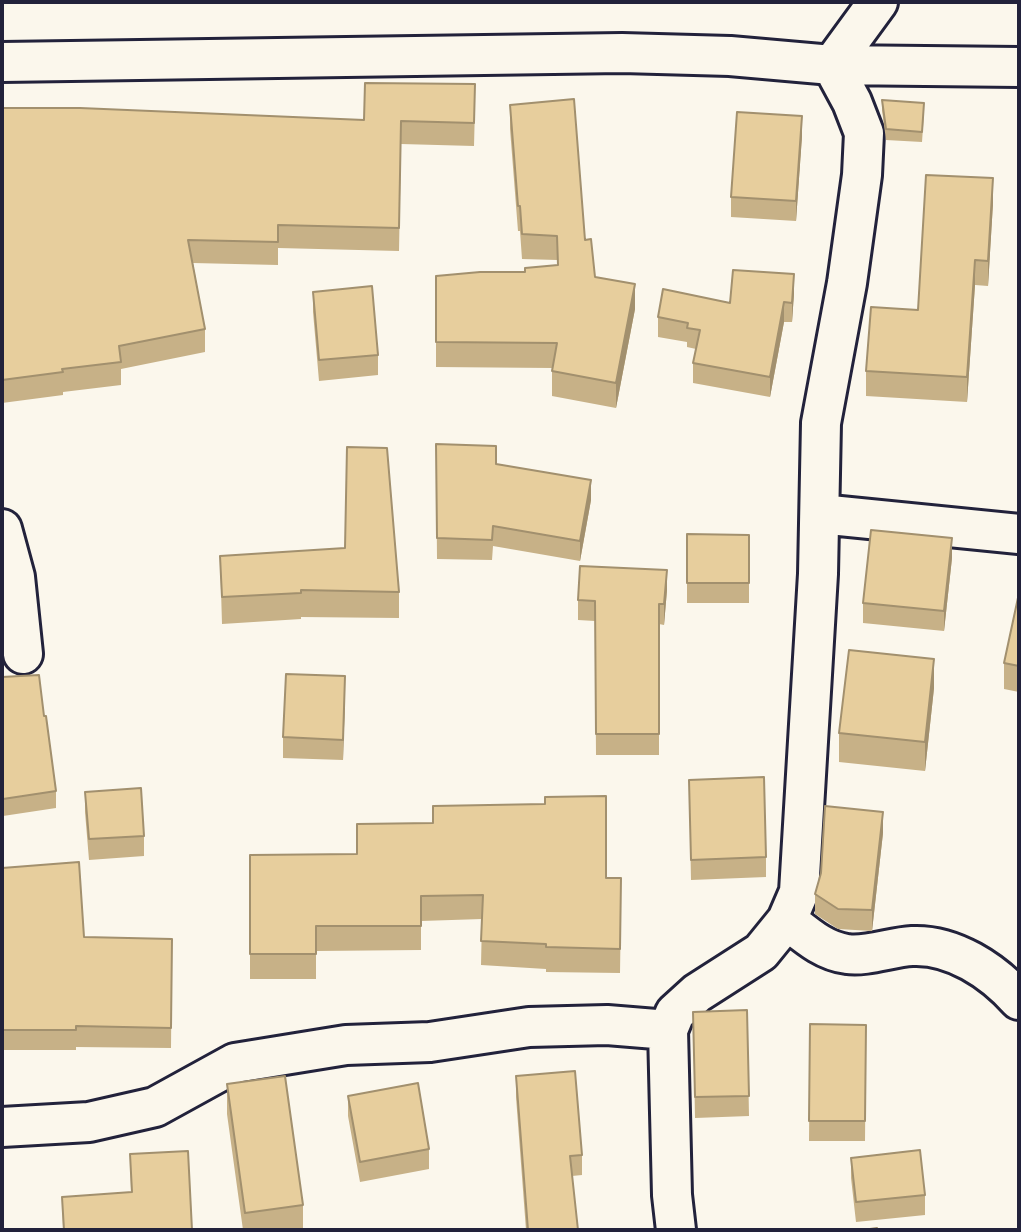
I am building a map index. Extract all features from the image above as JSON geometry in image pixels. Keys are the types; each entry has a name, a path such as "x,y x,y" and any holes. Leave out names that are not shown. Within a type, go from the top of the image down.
{"street":[{"path":"832,65 878,2"},
{"path":"2,62 622,53 730,55 832,65 1019,67"},
{"path":"676,1230 672,1195 668,1030 675,1013 697,993 761,952 787,920 799,892 820,514 821,424 847,283 862,175 864,133 852,102 832,65"},
{"path":"820,514 1019,534"},
{"path":"2,529 15,577 23,654"},
{"path":"787,920 817,944 848,955 914,946 954,952 1000,979 1019,1000"},
{"path":"2,1127 89,1122 155,1107 235,1063 346,1045 430,1042 529,1027 607,1025 668,1030"}],"building":[{"path":"365,83 475,84 474,123 401,121 399,228 278,225 278,242 188,240 205,329 119,346 121,362 2,380 2,108 80,108 364,120"},
{"path":"574,99 585,240 591,239 595,277 635,284 616,383 552,371 557,343 436,342 436,276 525,272 525,268 558,265 557,236 522,234 510,105"},
{"path":"882,100 924,103 922,132 886,129"},
{"path":"737,112 802,116 796,201 731,197"},
{"path":"926,175 993,178 988,261 975,260 967,377 866,371 871,307 918,310"},
{"path":"733,270 794,274 792,303 784,302 770,377 693,363 700,330 687,328 688,323 658,317 663,289 730,303"},
{"path":"372,286 378,355 319,360 313,292"},
{"path":"436,444 496,446 496,464 591,480 580,541 493,526 492,540 437,538"},
{"path":"347,447 387,448 399,592 301,590 301,593 222,597 220,556 345,548"},
{"path":"871,530 952,538 944,611 863,603"},
{"path":"687,534 749,535 749,583 687,583"},
{"path":"580,566 667,570 664,604 659,604 659,734 596,734 595,601 578,600"},
{"path":"1019,593 1019,666 1004,663"},
{"path":"849,650 934,659 925,742 839,733"},
{"path":"286,674 345,676 343,740 283,737"},
{"path":"39,675 56,791 3,799 2,677"},
{"path":"764,777 766,857 691,860 689,780"},
{"path":"141,788 144,836 89,839 85,792"},
{"path":"606,796 606,878 621,878 620,949 546,947 546,944 481,941 483,895 421,896 421,926 316,926 316,954 250,954 250,855 357,854 357,824 433,823 433,806 545,804 545,797"},
{"path":"825,806 883,812 872,910 838,909 815,894 821,873"},
{"path":"79,862 84,937 172,939 171,1028 76,1026 76,1030 2,1030 2,868"},
{"path":"747,1010 749,1096 695,1097 693,1012"},
{"path":"810,1024 866,1025 865,1121 809,1121"},
{"path":"575,1071 582,1155 570,1156 578,1230 528,1230 516,1076"},
{"path":"285,1076 303,1205 245,1213 227,1084"},
{"path":"418,1083 429,1149 360,1162 348,1096"},
{"path":"920,1150 925,1195 856,1202 851,1158"},
{"path":"188,1151 192,1230 64,1230 62,1197 132,1192 130,1154"}]}
